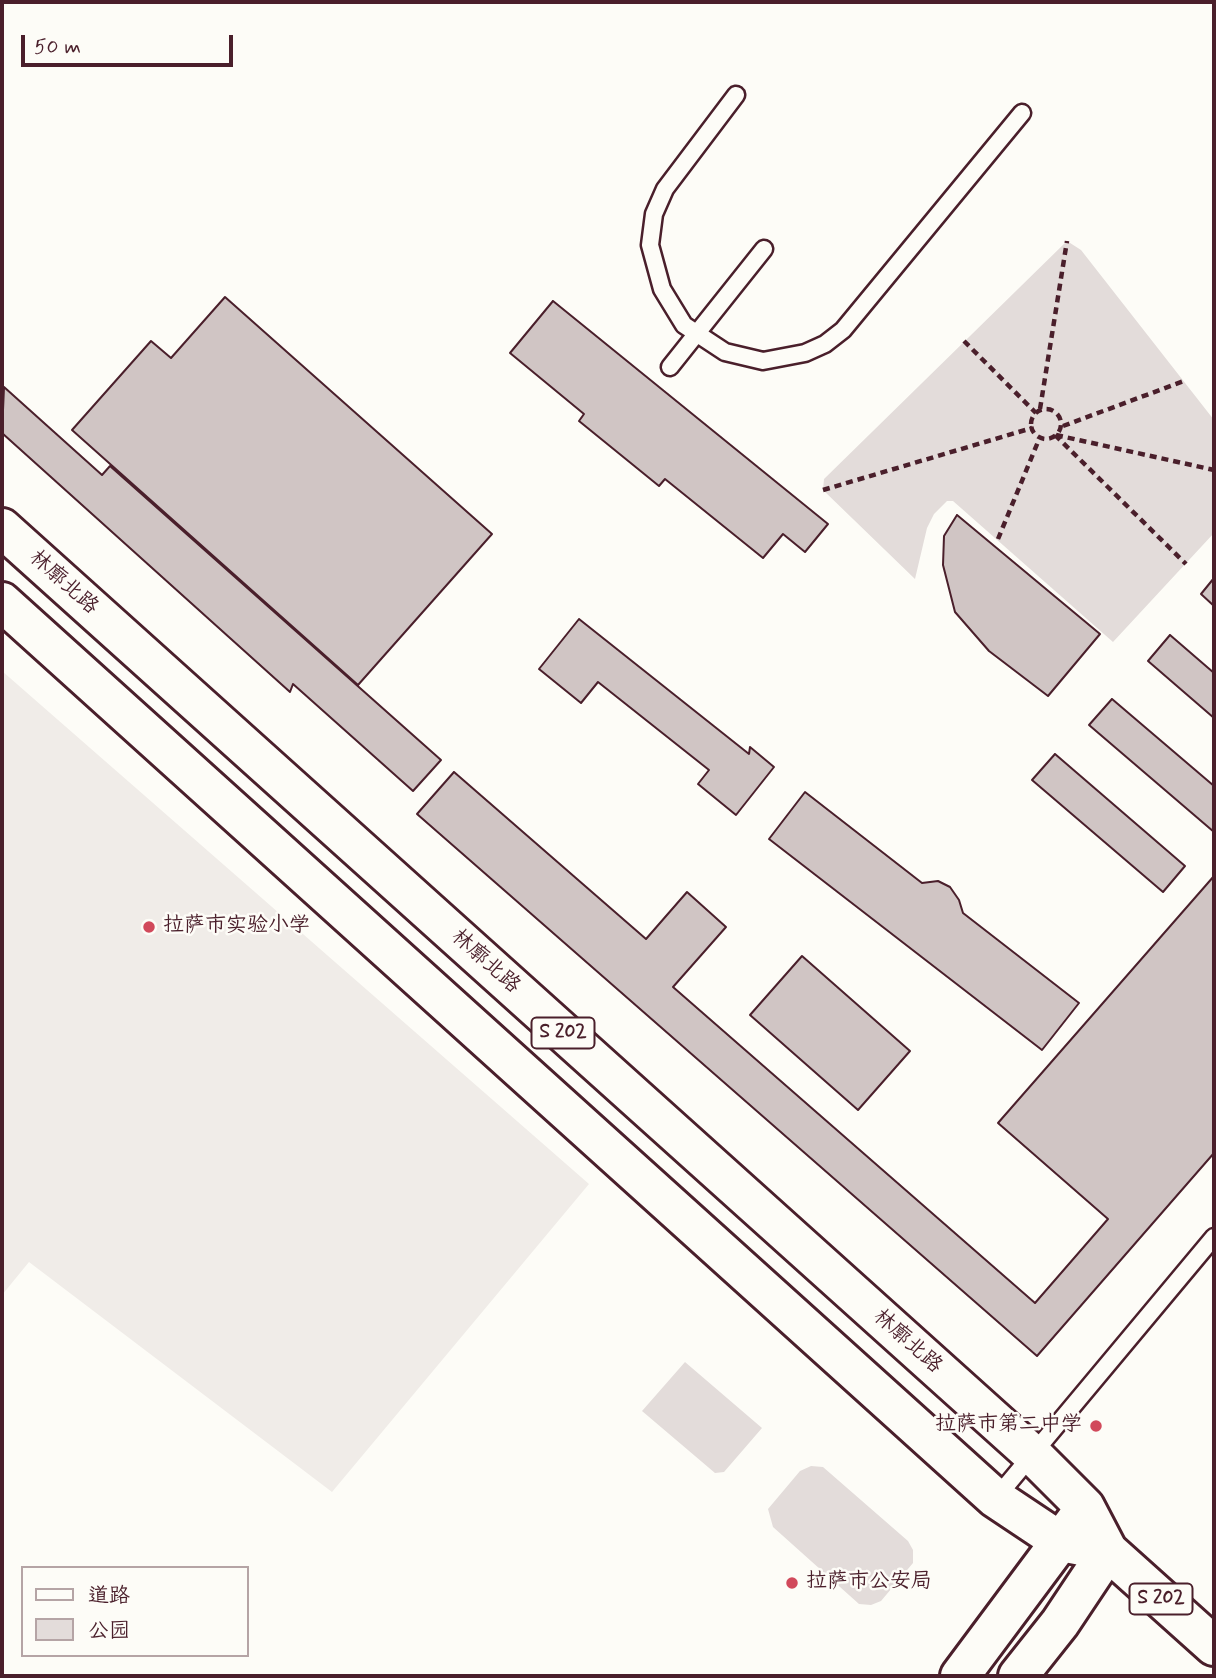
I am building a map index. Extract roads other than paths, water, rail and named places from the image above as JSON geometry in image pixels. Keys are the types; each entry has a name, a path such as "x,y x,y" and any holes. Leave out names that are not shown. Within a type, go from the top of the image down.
{"main road":[{"name":"林廓北路","path":"2,528 1032,1454 1085,1507 1108,1551 1214,1646"},
{"name":"S 202","path":"2,602 995,1498 1060,1542 1108,1551"},
{"path":"960,1676 1085,1507"},
{"path":"1018,1676 1060,1622 1108,1551"}],"lane":[{"path":"736,95 658,201 651,229 652,258 662,289 676,314 696,335 725,352 763,360 786,358 825,344 843,330 1023,113"},
{"path":"670,367 764,249"},
{"path":"995,1498 1214,1237"}],"place":[{"name":"拉萨市实验小学","path":"149,927"},
{"name":"拉萨市第二中学","path":"1096,1426"},
{"name":"拉萨市公安局","path":"792,1583"}]}
